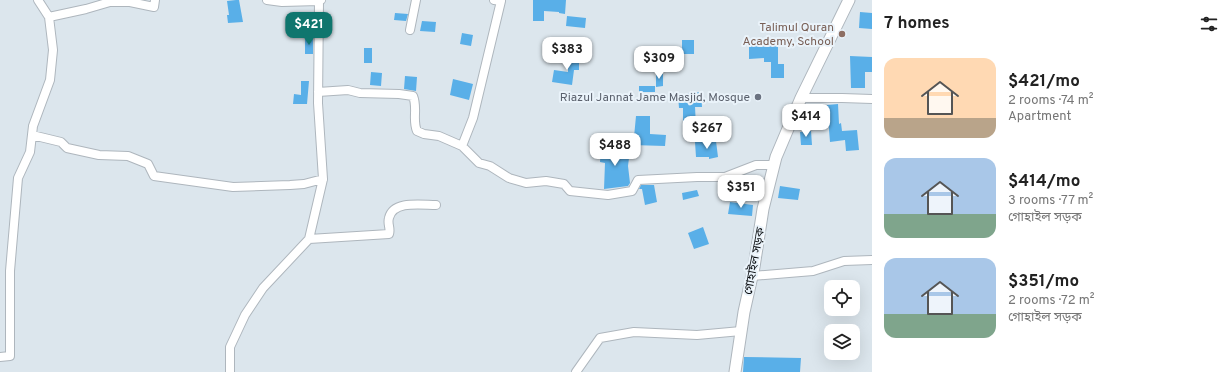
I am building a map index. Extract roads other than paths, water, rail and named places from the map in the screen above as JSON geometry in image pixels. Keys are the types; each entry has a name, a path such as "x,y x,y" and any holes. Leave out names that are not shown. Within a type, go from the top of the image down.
{"main road":[{"name":"গোহাইল সড়ক","path":"735,372 744,312 752,276 763,209 776,158 801,98 849,0"}],"street":[{"path":"0,358 10,356 10,271 18,178 30,152 33,126 50,80 53,50 49,17 38,0"},
{"path":"49,17 110,2 130,2 154,7 155,0"},
{"path":"230,372 230,347 245,315 263,288 309,239 323,179 318,92 320,1 282,2 267,0"},
{"path":"410,30 416,0"},
{"path":"462,146 472,118 501,1 494,0"},
{"path":"318,92 348,90 360,93 400,94 413,96 416,102 415,127 417,131 424,134 439,136 462,146 479,163 490,166 509,178 526,182 546,181 564,184 570,191 608,195 632,191 638,180 725,177 756,165 774,165"},
{"path":"801,98 872,99"},
{"path":"32,135 62,142 67,148 99,155 128,156 148,164 154,176 233,187 304,184 323,179"},
{"path":"309,239 389,234 389,216 396,208 407,204 436,205"},
{"path":"752,276 813,271 844,261 872,260"},
{"path":"576,372 600,338 634,332 698,335 741,330"}],"place":[{"name":"Talimul Quran Academy, School","path":"842,34"},
{"name":"Riazul Jannat Jame Masjid, Mosque","path":"758,97"}]}
